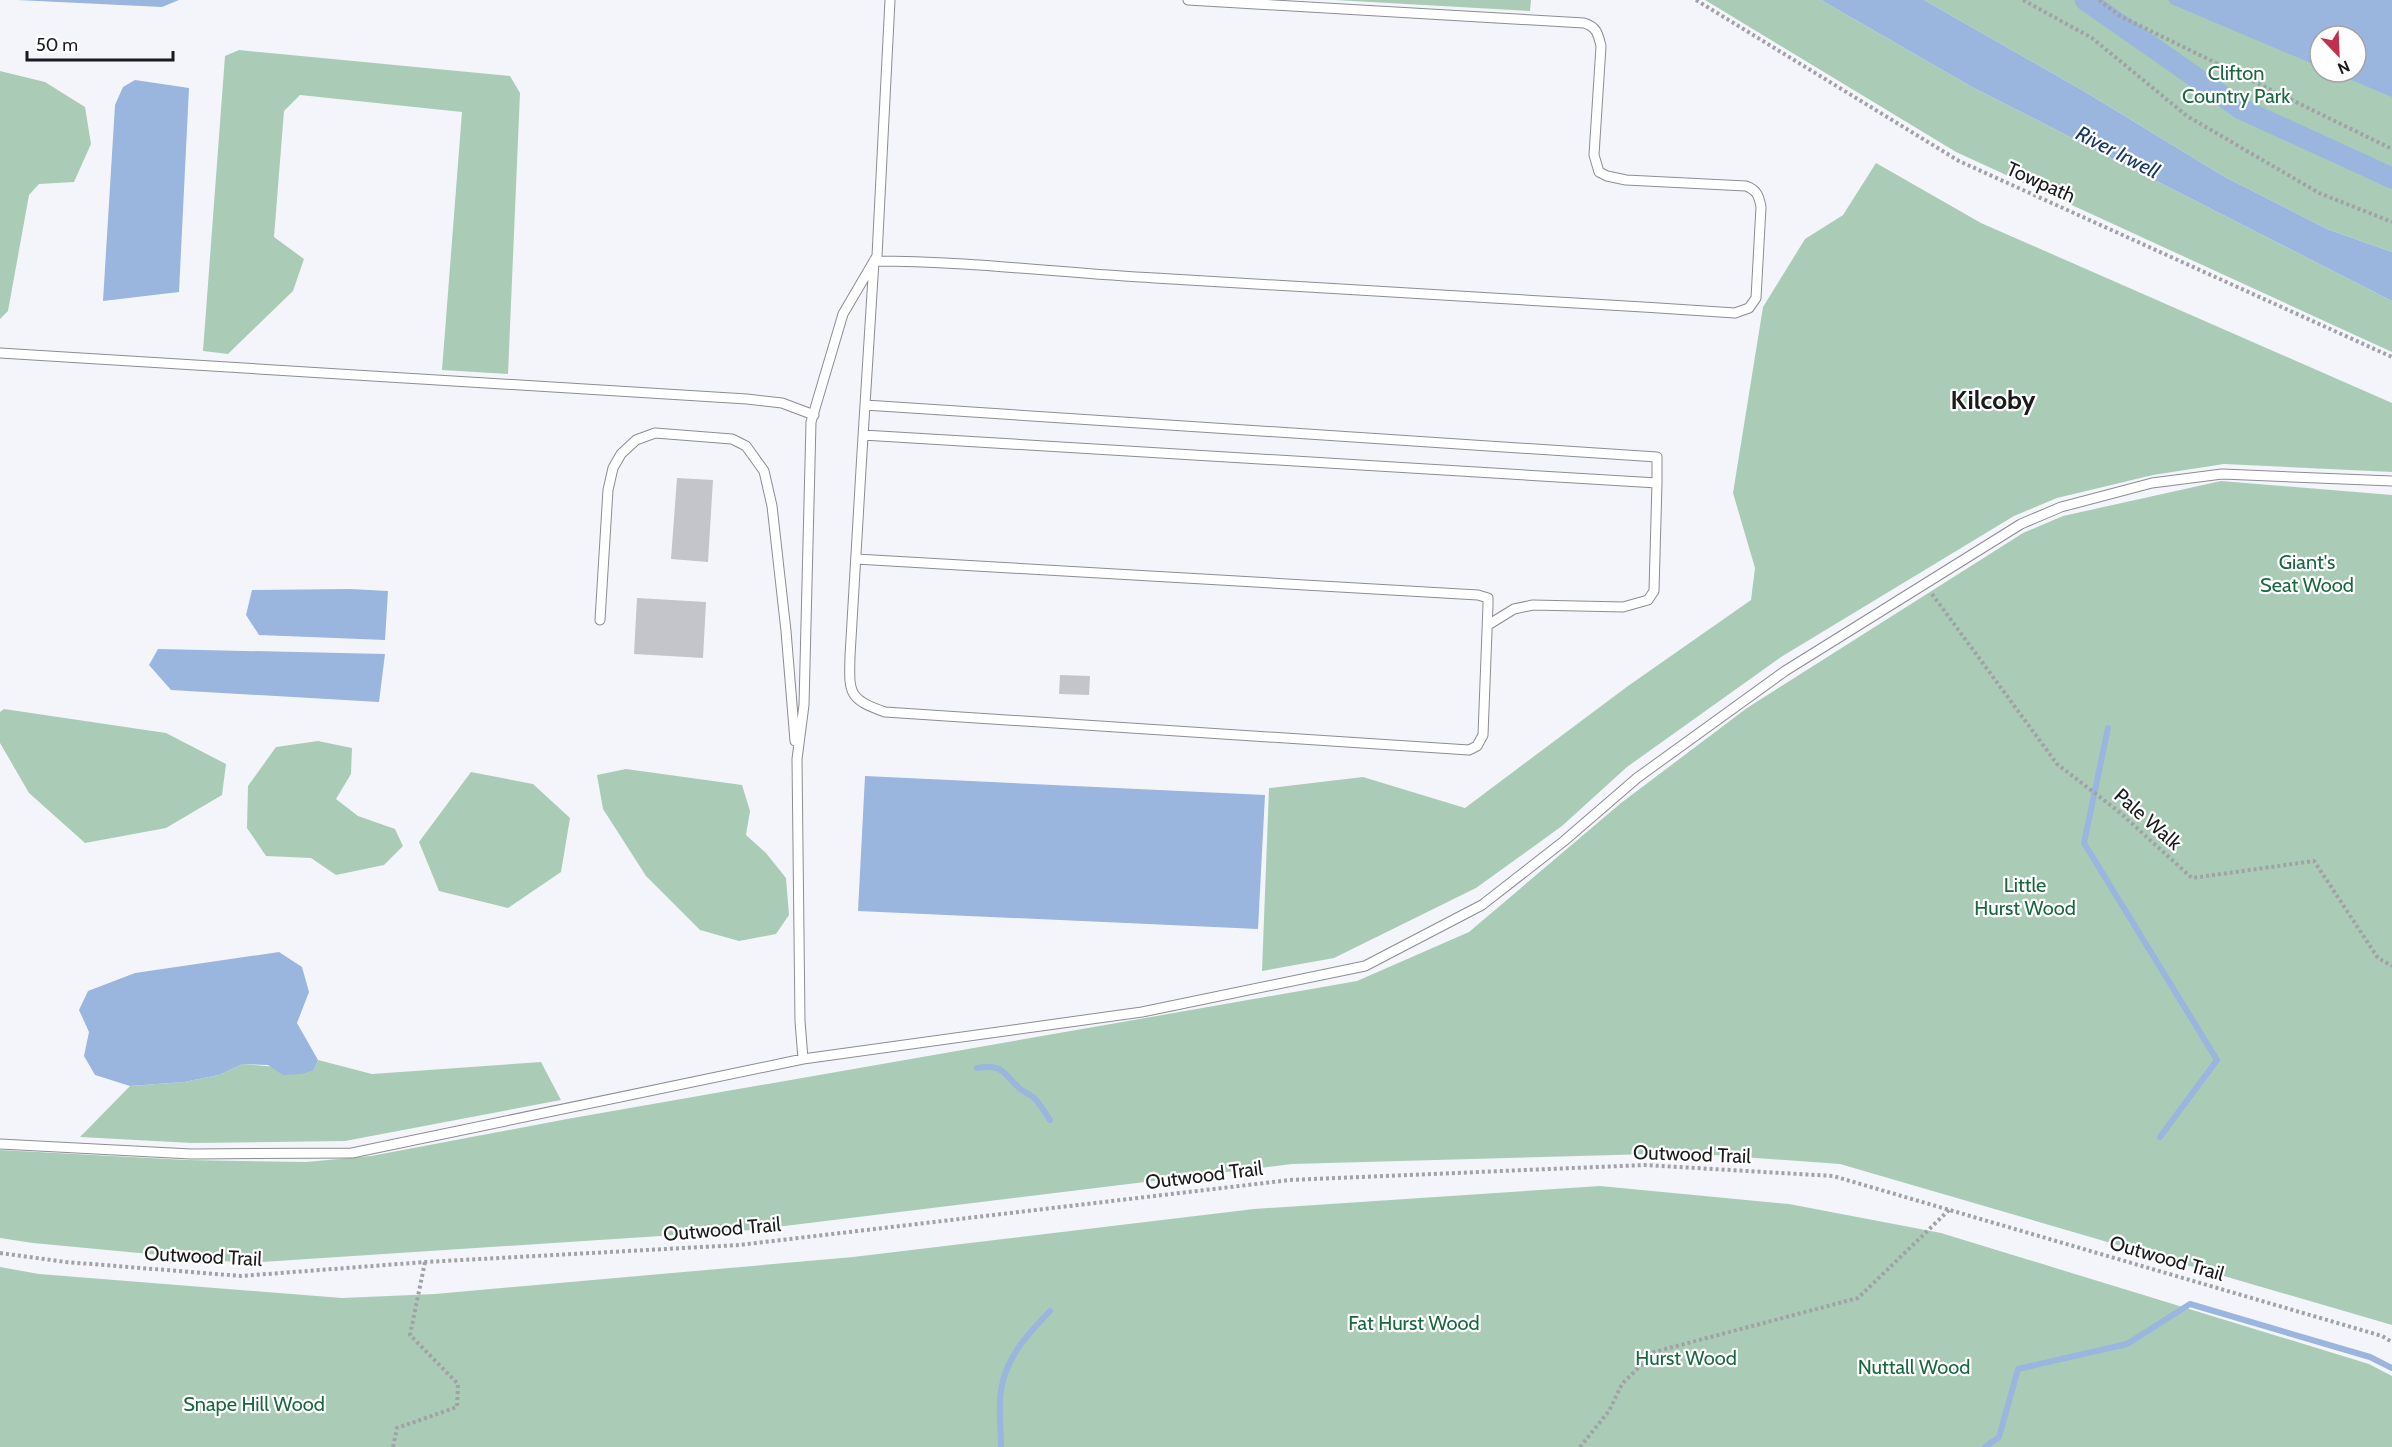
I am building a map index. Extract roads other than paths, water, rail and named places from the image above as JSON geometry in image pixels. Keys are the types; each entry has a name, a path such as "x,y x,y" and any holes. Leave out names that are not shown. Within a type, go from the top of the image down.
{"lane":[{"path":"797,759 804,705 811,422 843,314 878,256 890,0"},
{"path":"874,261 921,261 1154,278 1735,313 1749,308 1756,298 1761,207 1760,198 1754,189 1746,186 1626,180 1607,176 1599,171 1594,155 1601,46 1596,29 1592,26 1560,22 1188,0"},
{"path":"856,559 1478,595 1488,598 1483,735 1477,746 1469,750 885,712 860,701 853,695 849,685 856,559 863,435 874,261"},
{"path":"0,353 747,399 782,403 813,415"},
{"path":"865,405 1657,457 1654,591 1648,600 1623,608 1533,605 1514,609 1488,625"},
{"path":"600,620 608,490 613,468 621,454 636,440 655,433 732,438 746,446 757,457 764,471 772,506 786,631 797,759 800,1021 803,1059"},
{"path":"863,435 1657,483"},
{"path":"0,1144 191,1154 352,1153 803,1059 1142,1012 1365,966 1482,905 1564,841 1637,778 1785,671 2021,524 2061,507 2152,483 2222,474 2392,482"}],"water":[{"path":"17,0 179,0 162,7"},
{"name":"River Irwell","path":"1821,0 1924,0 2082,90 2225,177 2327,229 2392,252 2392,301 1972,87"},
{"path":"2168,0 2392,0 2392,97 2361,84 2368,84 2368,24 2308,24 2308,62 2171,4"},
{"path":"135,80 189,88 179,292 103,301 115,105 123,87"},
{"path":"252,590 388,591 385,640 259,635 246,615"},
{"path":"158,649 385,654 379,702 171,690 149,665"},
{"path":"865,776 1265,795 1258,929 858,911"},
{"path":"279,952 302,967 309,992 297,1023 318,1060 314,1070 302,1074 283,1075 268,1065 243,1064 219,1075 184,1082 130,1086 95,1075 84,1056 89,1032 79,1010 88,991 135,973"}],"waterway":[{"path":"2085,0 2241,109 2392,178"},
{"path":"2108,728 2084,843 2217,1060 2160,1137"},
{"path":"977,1068 992,1067 1001,1070 1019,1088 1036,1099 1050,1120"},
{"path":"1985,1447 1999,1437 2018,1369 2127,1344 2190,1304 2370,1357 2392,1368"},
{"path":"1001,1447 1000,1404 1004,1378 1019,1347 1050,1311"}],"district":[{"name":"Kilcoby","path":"1993,400"}],"park label":[{"name":"Clifton Country Park","path":"2236,84"},
{"name":"Giant's Seat Wood","path":"2307,574"},
{"name":"Little Hurst Wood","path":"2025,896"},
{"name":"Fat Hurst Wood","path":"1414,1323"},
{"name":"Hurst Wood","path":"1686,1358"},
{"name":"Nuttall Wood","path":"1914,1367"},
{"name":"Snape Hill Wood","path":"254,1404"}]}
